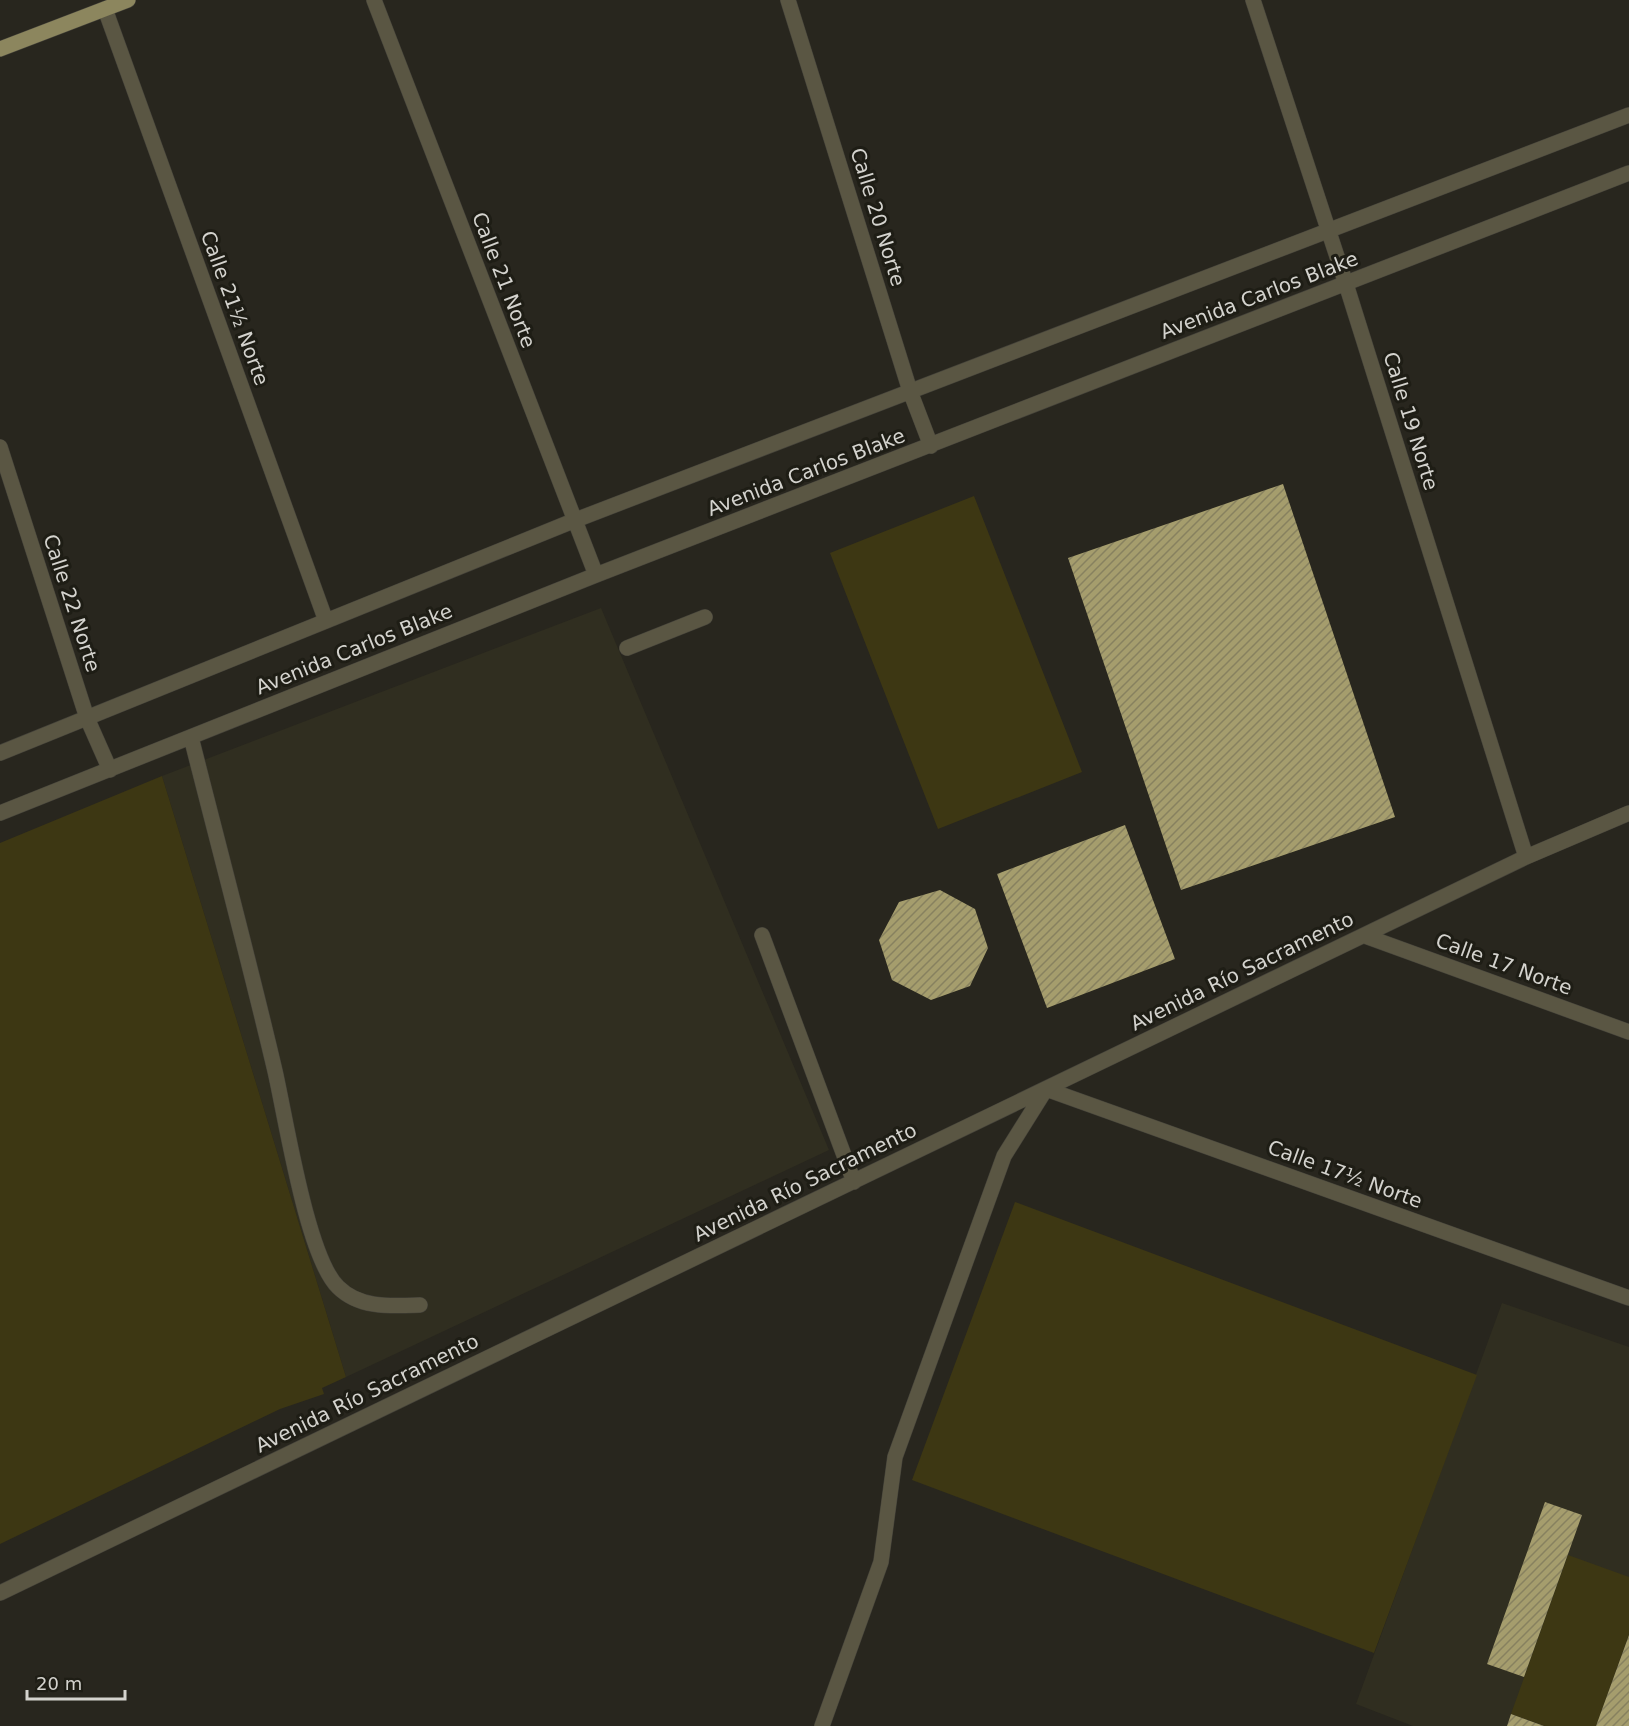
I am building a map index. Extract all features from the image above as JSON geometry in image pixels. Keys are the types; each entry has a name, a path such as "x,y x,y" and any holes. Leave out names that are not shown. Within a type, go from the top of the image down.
{"main road":[{"path":"0,49 128,0"}],"street":[{"name":"Calle 21 Norte","path":"374,0 573,521 596,575"},
{"name":"Calle 20 Norte","path":"788,0 910,391 932,446"},
{"name":"Calle 19 Norte","path":"1253,0 1346,284 1526,857"},
{"name":"Calle 21½ Norte","path":"105,9 326,621"},
{"name":"Avenida Carlos Blake","path":"0,753 573,521 1629,116"},
{"name":"Avenida Carlos Blake","path":"0,813 596,575 1629,173"},
{"name":"Calle 22 Norte","path":"0,447 87,718 110,770"},
{"path":"627,648 705,616"},
{"path":"191,737 275,1071 310,1227 326,1272 350,1296 366,1302 385,1306 420,1305"},
{"name":"Avenida Río Sacramento","path":"0,1593 1526,857 1629,813"},
{"path":"762,935 854,1182"},
{"name":"Calle 17 Norte","path":"1365,936 1629,1032"},
{"path":"822,1726 881,1562 895,1456 1004,1156 1046,1089"},
{"name":"Calle 17½ Norte","path":"1046,1089 1629,1298"}],"shaded area":[{"path":"974,496 1082,772 938,829 830,553"},
{"path":"601,608 829,1150 346,1377 162,776"},
{"path":"162,776 346,1377 322,1388 324,1394 280,1409 0,1544 0,843"},
{"path":"1015,1202 1477,1375 1374,1653 912,1480"},
{"path":"1502,1303 1629,1347 1629,1726 1413,1726 1356,1704"},
{"path":"1568,1555 1629,1577 1629,1634 1596,1726 1545,1726 1511,1714"}],"building":[{"path":"1283,484 1395,817 1181,890 1068,558"},
{"path":"1125,825 1175,959 1047,1008 997,874"},
{"path":"940,890 975,909 988,948 970,986 931,1000 892,980 879,940 899,902"},
{"path":"1545,1502 1582,1515 1524,1677 1487,1664"},
{"path":"1629,1635 1629,1726 1596,1726"},
{"path":"1511,1714 1544,1726 1507,1726"}]}
